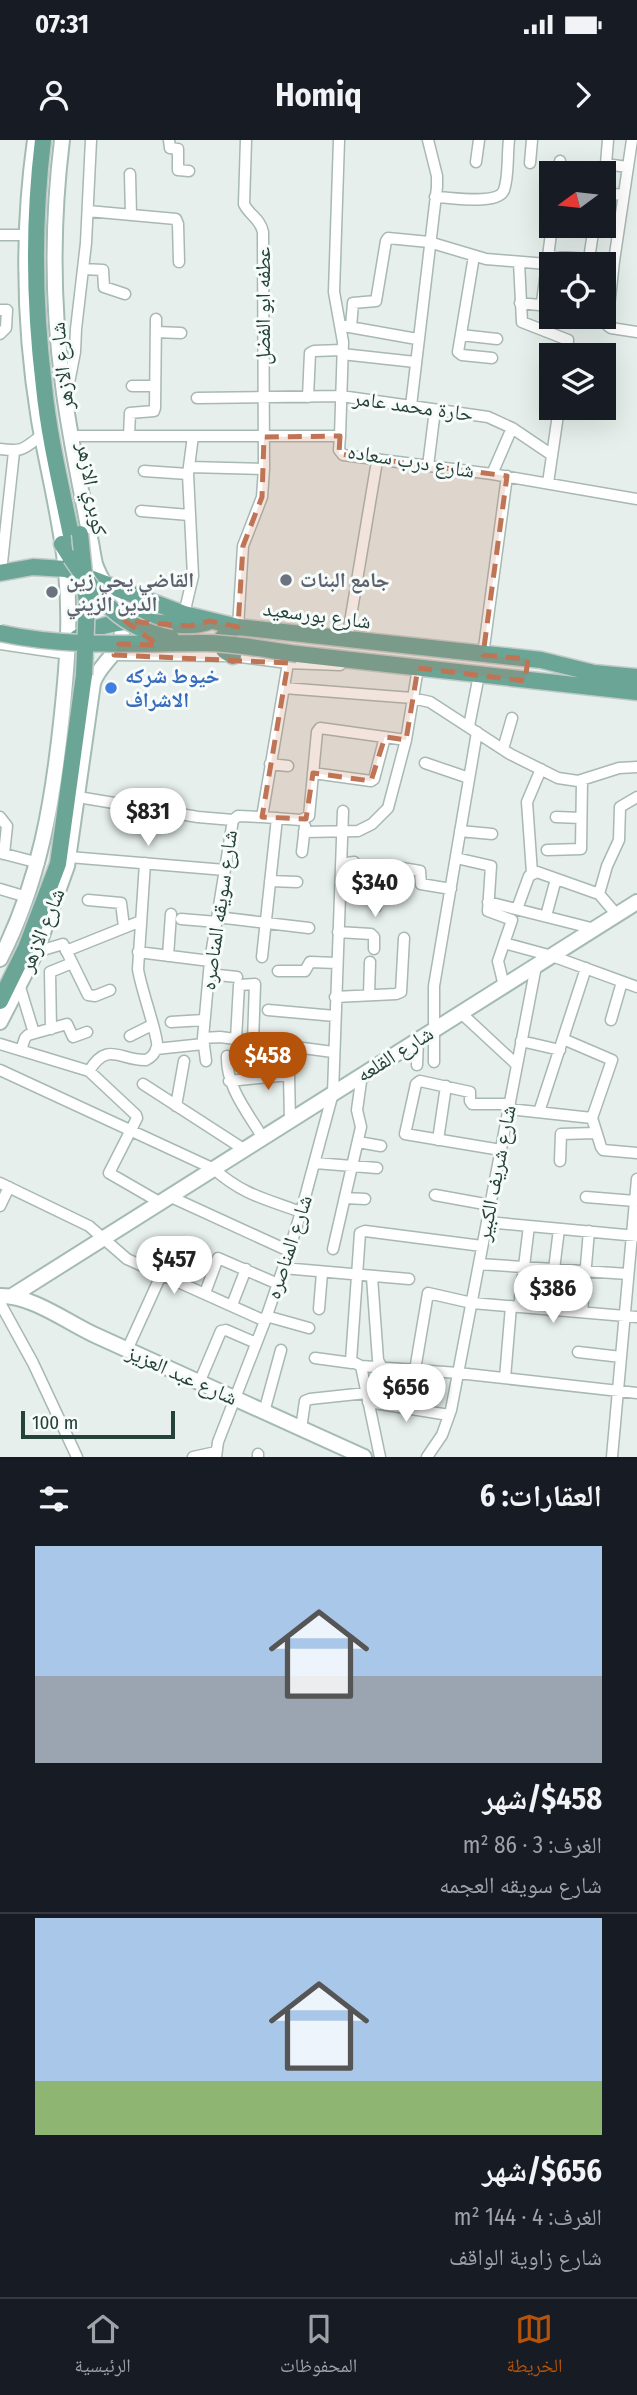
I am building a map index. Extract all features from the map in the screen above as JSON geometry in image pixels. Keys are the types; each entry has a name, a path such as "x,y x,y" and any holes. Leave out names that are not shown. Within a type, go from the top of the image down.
{"main road":[{"name":"شارع الازهر","path":"35,140 27,235 29,324 42,435 62,544"},
{"name":"كوبري الازهر","path":"0,979 18,944 49,862 76,672 78,638 75,569 48,419 38,323 36,240 43,140"},
{"name":"كوبري الازهر","path":"0,1001 26,948 58,864 87,638 85,568 57,418 47,323 44,250 50,140"},
{"name":"شارع الازهر","path":"0,1022 36,952 60,889 69,857 93,683 99,670 114,655 122,634 121,621 95,564 65,400 57,321 55,262 62,140"},
{"path":"62,544 68,563 106,606 128,623 162,637 208,643"},
{"name":"شارع الازهر","path":"0,959 7,931 27,897 38,863 58,748 68,650 68,563"},
{"name":"شارع بورسعيد","path":"1,573 68,563 104,582 184,614 237,627 555,662 594,673 637,677"},
{"path":"68,650 92,629 121,621 189,626 210,621"},
{"path":"233,656 224,650 222,639 228,630 237,627"},
{"path":"0,633 46,641 96,644 208,643"},
{"name":"شارع بورسعيد","path":"208,643 292,658 373,661 525,681 637,692"},
{"path":"525,681 528,659"},
{"name":"شارع القلعه","path":"4,1298 104,1239 637,902"},
{"name":"شارع عبد العزيز","path":"4,1298 30,1301 127,1350 364,1457"}],"street":[{"path":"65,400 75,352 88,211 91,140"},
{"path":"169,140 170,148 178,149 178,170 189,171"},
{"name":"عطفه ابو الفضل","path":"237,627 243,546 262,497 264,469 262,232 258,220 247,211 244,204 246,140"},
{"path":"340,140 334,292 345,326"},
{"path":"411,406 437,176 428,140"},
{"path":"476,162 479,140"},
{"path":"435,197 489,199 502,194 509,140"},
{"path":"530,163 533,140"},
{"path":"608,140 606,163 627,167"},
{"path":"615,252 632,140"},
{"path":"130,174 131,215"},
{"path":"616,194 623,195"},
{"path":"88,211 176,219 179,261"},
{"path":"0,235 27,235"},
{"path":"340,436 345,326 353,303 376,301 387,239 429,242 486,260 539,261"},
{"path":"474,256 460,354 492,358"},
{"path":"519,262 522,323 565,338 568,343"},
{"path":"83,269 103,270 104,287 125,294"},
{"path":"520,303 539,304"},
{"path":"0,334 6,328 4,310"},
{"path":"129,436 130,412 154,411 156,319"},
{"path":"345,326 417,339"},
{"path":"616,329 637,332"},
{"path":"156,332 181,332"},
{"path":"461,335 497,340"},
{"path":"308,397 310,353 314,351 415,362"},
{"path":"132,386 155,386"},
{"name":"حارة محمد عامر","path":"197,398 341,396 488,417 512,428 552,455"},
{"path":"428,466 435,410"},
{"path":"548,483 557,420"},
{"path":"492,474 512,428"},
{"path":"0,449 20,451 42,435"},
{"name":"شارع درب سعاده","path":"71,436 340,436 339,450 343,454 508,476 637,499"},
{"path":"184,614 193,576 189,470 193,436"},
{"path":"1,573 4,519 14,452"},
{"path":"348,640 376,467"},
{"path":"144,471 264,469"},
{"path":"483,655 508,476"},
{"path":"141,511 189,515"},
{"path":"0,644 68,650"},
{"path":"114,655 292,658"},
{"name":"شارع سويقه المناصره","path":"206,1061 203,1041 209,974 233,820 238,816 261,817 284,688 292,658"},
{"path":"304,832 342,833 365,828 388,808 406,740 418,668"},
{"path":"434,1062 433,994 469,778 479,675"},
{"path":"284,688 412,698 430,702 503,749 558,778 571,781 620,768 637,767"},
{"path":"503,749 513,718"},
{"path":"302,852 306,818 310,810 317,732 320,729 406,740"},
{"path":"313,773 371,781 374,779 385,737"},
{"path":"425,763 469,778"},
{"path":"270,764 288,766"},
{"path":"517,909 532,873 527,802 541,769"},
{"path":"547,850 581,849 582,780"},
{"path":"78,797 198,817 233,820"},
{"path":"599,894 607,866 619,840 620,807 637,797"},
{"name":"شارع المناصره","path":"216,1455 302,1212 333,1093 343,811"},
{"path":"0,817 7,826 2,854 38,863"},
{"path":"261,817 306,818"},
{"path":"556,817 582,818"},
{"path":"262,957 277,818"},
{"path":"460,831 492,834"},
{"path":"69,857 225,870"},
{"path":"456,858 491,866 489,913 512,920 498,961 504,986"},
{"path":"341,864 354,862 356,869 361,871 364,891 373,890 376,907"},
{"path":"89,1071 104,1055 115,1052 146,1060 154,1055 158,1044 140,986 138,952 145,863"},
{"path":"396,867 420,871 421,884 451,889"},
{"path":"532,873 537,872 599,894 617,915"},
{"path":"545,916 556,879"},
{"path":"270,881 297,882"},
{"path":"0,889 27,897"},
{"path":"88,900 121,903 124,927"},
{"path":"488,902 595,929"},
{"path":"168,956 176,917 266,922 309,928"},
{"path":"66,951 141,920"},
{"path":"338,932 371,934 374,937 374,949"},
{"path":"335,997 396,994 402,990 404,938"},
{"path":"504,943 552,956 637,987"},
{"path":"36,952 62,944 88,995 95,996 110,990"},
{"path":"138,952 211,961"},
{"path":"51,1029 50,972 72,962"},
{"path":"278,971 306,971 310,962 337,963"},
{"path":"369,995 370,962"},
{"name":"شارع شريف الكبير","path":"427,1457 442,1435 449,1415 536,966"},
{"path":"539,1112 586,968"},
{"path":"209,974 237,977"},
{"path":"611,1020 622,982"},
{"path":"19,984 34,1033"},
{"path":"236,1040 239,985 255,984 253,1042"},
{"path":"268,1010 335,1016"},
{"path":"461,1013 517,1065"},
{"path":"171,1022 204,1020"},
{"path":"21,1050 25,1038 67,1024 73,1037 87,1032"},
{"path":"130,1036 152,1025"},
{"path":"563,1039 612,1060 592,1118 596,1133 603,1150 637,1153"},
{"path":"156,1049 203,1041 236,1040 333,1052"},
{"path":"417,1065 418,1040"},
{"path":"522,1041 559,1050"},
{"path":"0,1044 89,1071 136,1115 137,1118 109,1173 111,1176 289,1251"},
{"path":"227,1056 229,1081 263,1139"},
{"path":"176,1106 184,1061"},
{"path":"0,1070 214,1169 229,1183 247,1193 302,1212"},
{"path":"333,1249 361,1127 357,1110 362,1074"},
{"path":"229,1081 289,1075 290,1121"},
{"path":"501,1150 405,1134 416,1084 424,1081 470,1092 472,1104 592,1118"},
{"path":"143,1083 245,1150"},
{"path":"438,1140 446,1086"},
{"path":"560,1161 561,1134 596,1133"},
{"path":"358,1142 381,1146"},
{"path":"315,1163 377,1168"},
{"path":"612,1457 628,1274 634,1236 637,1179"},
{"path":"0,1206 5,1185 89,1226 127,1259 266,1318 309,1328"},
{"path":"435,1195 491,1205"},
{"path":"586,1197 635,1201"},
{"path":"345,1198 365,1199"},
{"path":"487,1222 634,1236"},
{"path":"505,1378 529,1226"},
{"path":"550,1310 559,1229"},
{"path":"380,1457 367,1398 356,1365 360,1233 365,1231 482,1246"},
{"path":"582,1312 589,1231"},
{"path":"205,1293 218,1258 278,1284"},
{"path":"479,1264 628,1274"},
{"path":"283,1268 409,1279"},
{"path":"232,1305 246,1269"},
{"path":"127,1350 162,1273"},
{"path":"319,1309 322,1273"},
{"path":"372,1277 379,1360 382,1368"},
{"path":"415,1370 428,1293 472,1303 637,1317"},
{"path":"4,1298 77,1457"},
{"path":"200,1383 221,1331 226,1330 256,1343"},
{"path":"264,1412 281,1350"},
{"path":"578,1352 621,1357"},
{"path":"315,1358 382,1368 458,1373 637,1393"},
{"path":"301,1429 305,1401 367,1398 449,1415"},
{"path":"193,1457 216,1455"}],"highlighted area":[{"path":"340,436 339,454 507,476 483,655 528,659 525,681 418,668 406,740 385,737 371,781 313,773 306,819 262,817 288,663 114,655 119,644 158,645 125,621 189,626 210,621 238,627 243,546 262,497 264,437"}],"place":[{"name":"جامع البنات","path":"286,580"},
{"name":"القاضي يحي زين الدين الزيني","path":"52,592"},
{"name":"خيوط شركه الاشراف","path":"111,688"}]}
